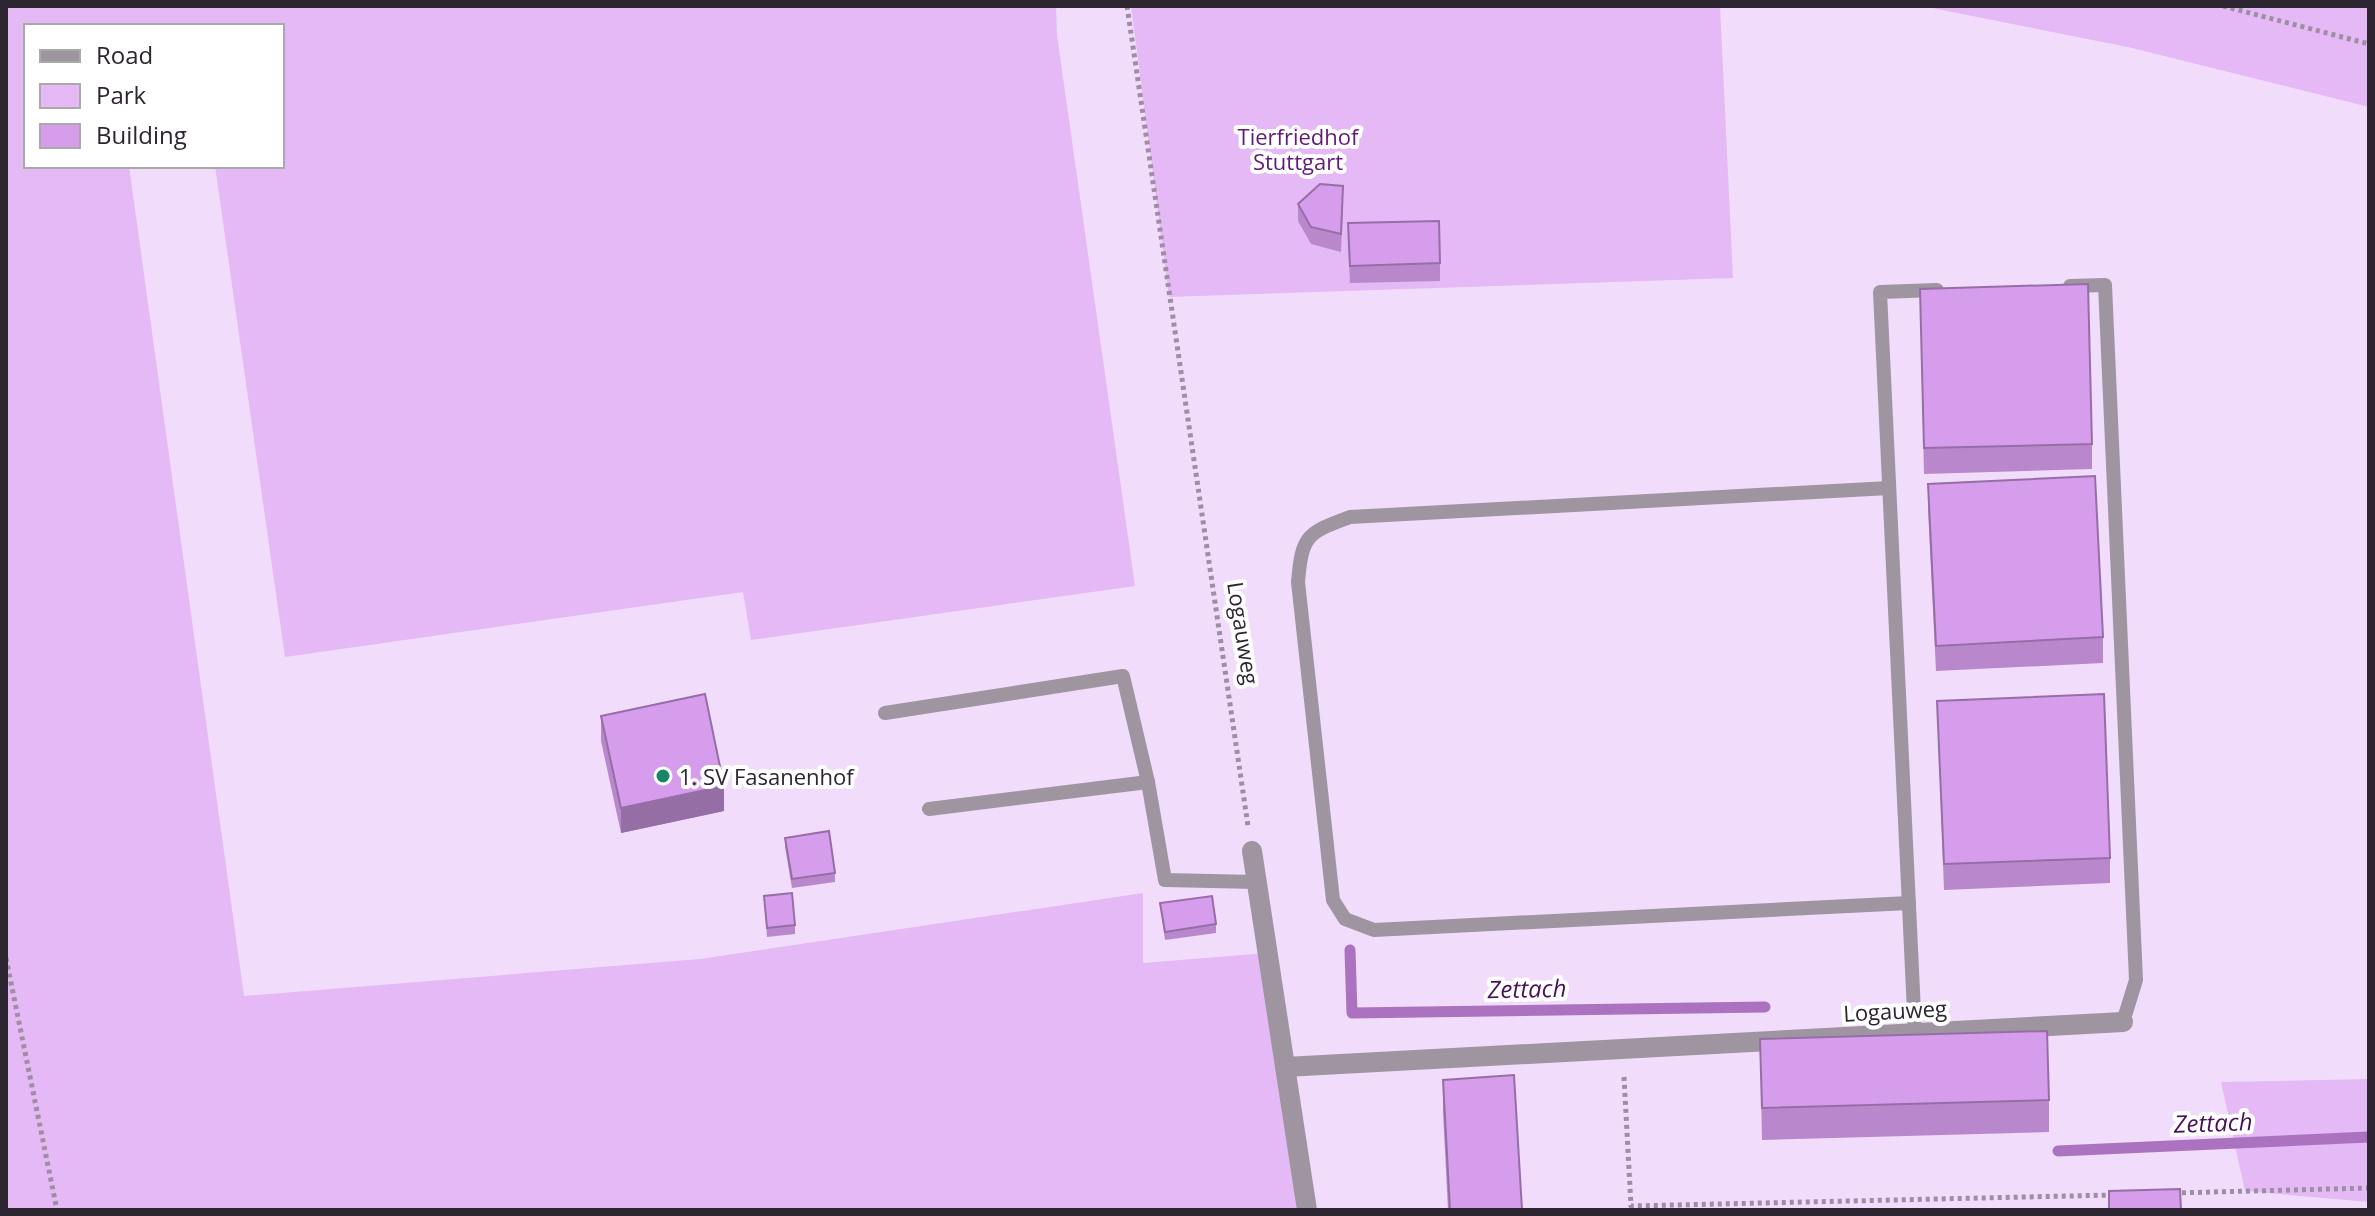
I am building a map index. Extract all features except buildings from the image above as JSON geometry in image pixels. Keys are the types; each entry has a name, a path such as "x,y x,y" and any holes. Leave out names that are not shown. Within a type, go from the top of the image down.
{"street":[{"path":"1252,851 1307,1210"},
{"name":"Logauweg","path":"1285,1067 2123,1022"}],"lane":[{"path":"2060,286 2105,285 2136,980 2123,1022"},
{"path":"1915,1033 1880,292 1955,290"},
{"path":"1889,488 1350,517 1314,530 1301,552 1298,582 1333,900 1345,919 1374,930 1909,903"},
{"path":"885,713 1123,676 1148,782 1165,880 1256,882"},
{"path":"929,809 1148,782"}],"path":[{"name":"Logauweg","path":"1127,6 1252,851"},
{"path":"2223,6 2369,44"},
{"path":"6,958 57,1210"},
{"path":"1623,1048 1631,1206 2118,1194"},
{"path":"2165,1193 2369,1188"}],"green space":[{"path":"6,6 1056,6 1057,35 1135,586 751,640 743,592 285,657 215,168 284,168 284,24 24,24 24,168 129,168 244,996 700,959 1143,893 1143,963 1267,953 1297,1210 6,1210"},
{"name":"Tierfriedhof Stuttgart","path":"1131,6 1720,6 1733,278 1169,297"},
{"path":"1922,6 2369,6 2369,107 2128,47"},
{"path":"2369,1079 2369,1202 2245,1191 2221,1082"}],"waterway":[{"name":"Zettach","path":"1350,950 1352,1013 1765,1007"},
{"name":"Zettach","path":"2058,1151 2369,1137"}],"place":[{"name":"1. SV Fasanenhof","path":"663,776"}]}
